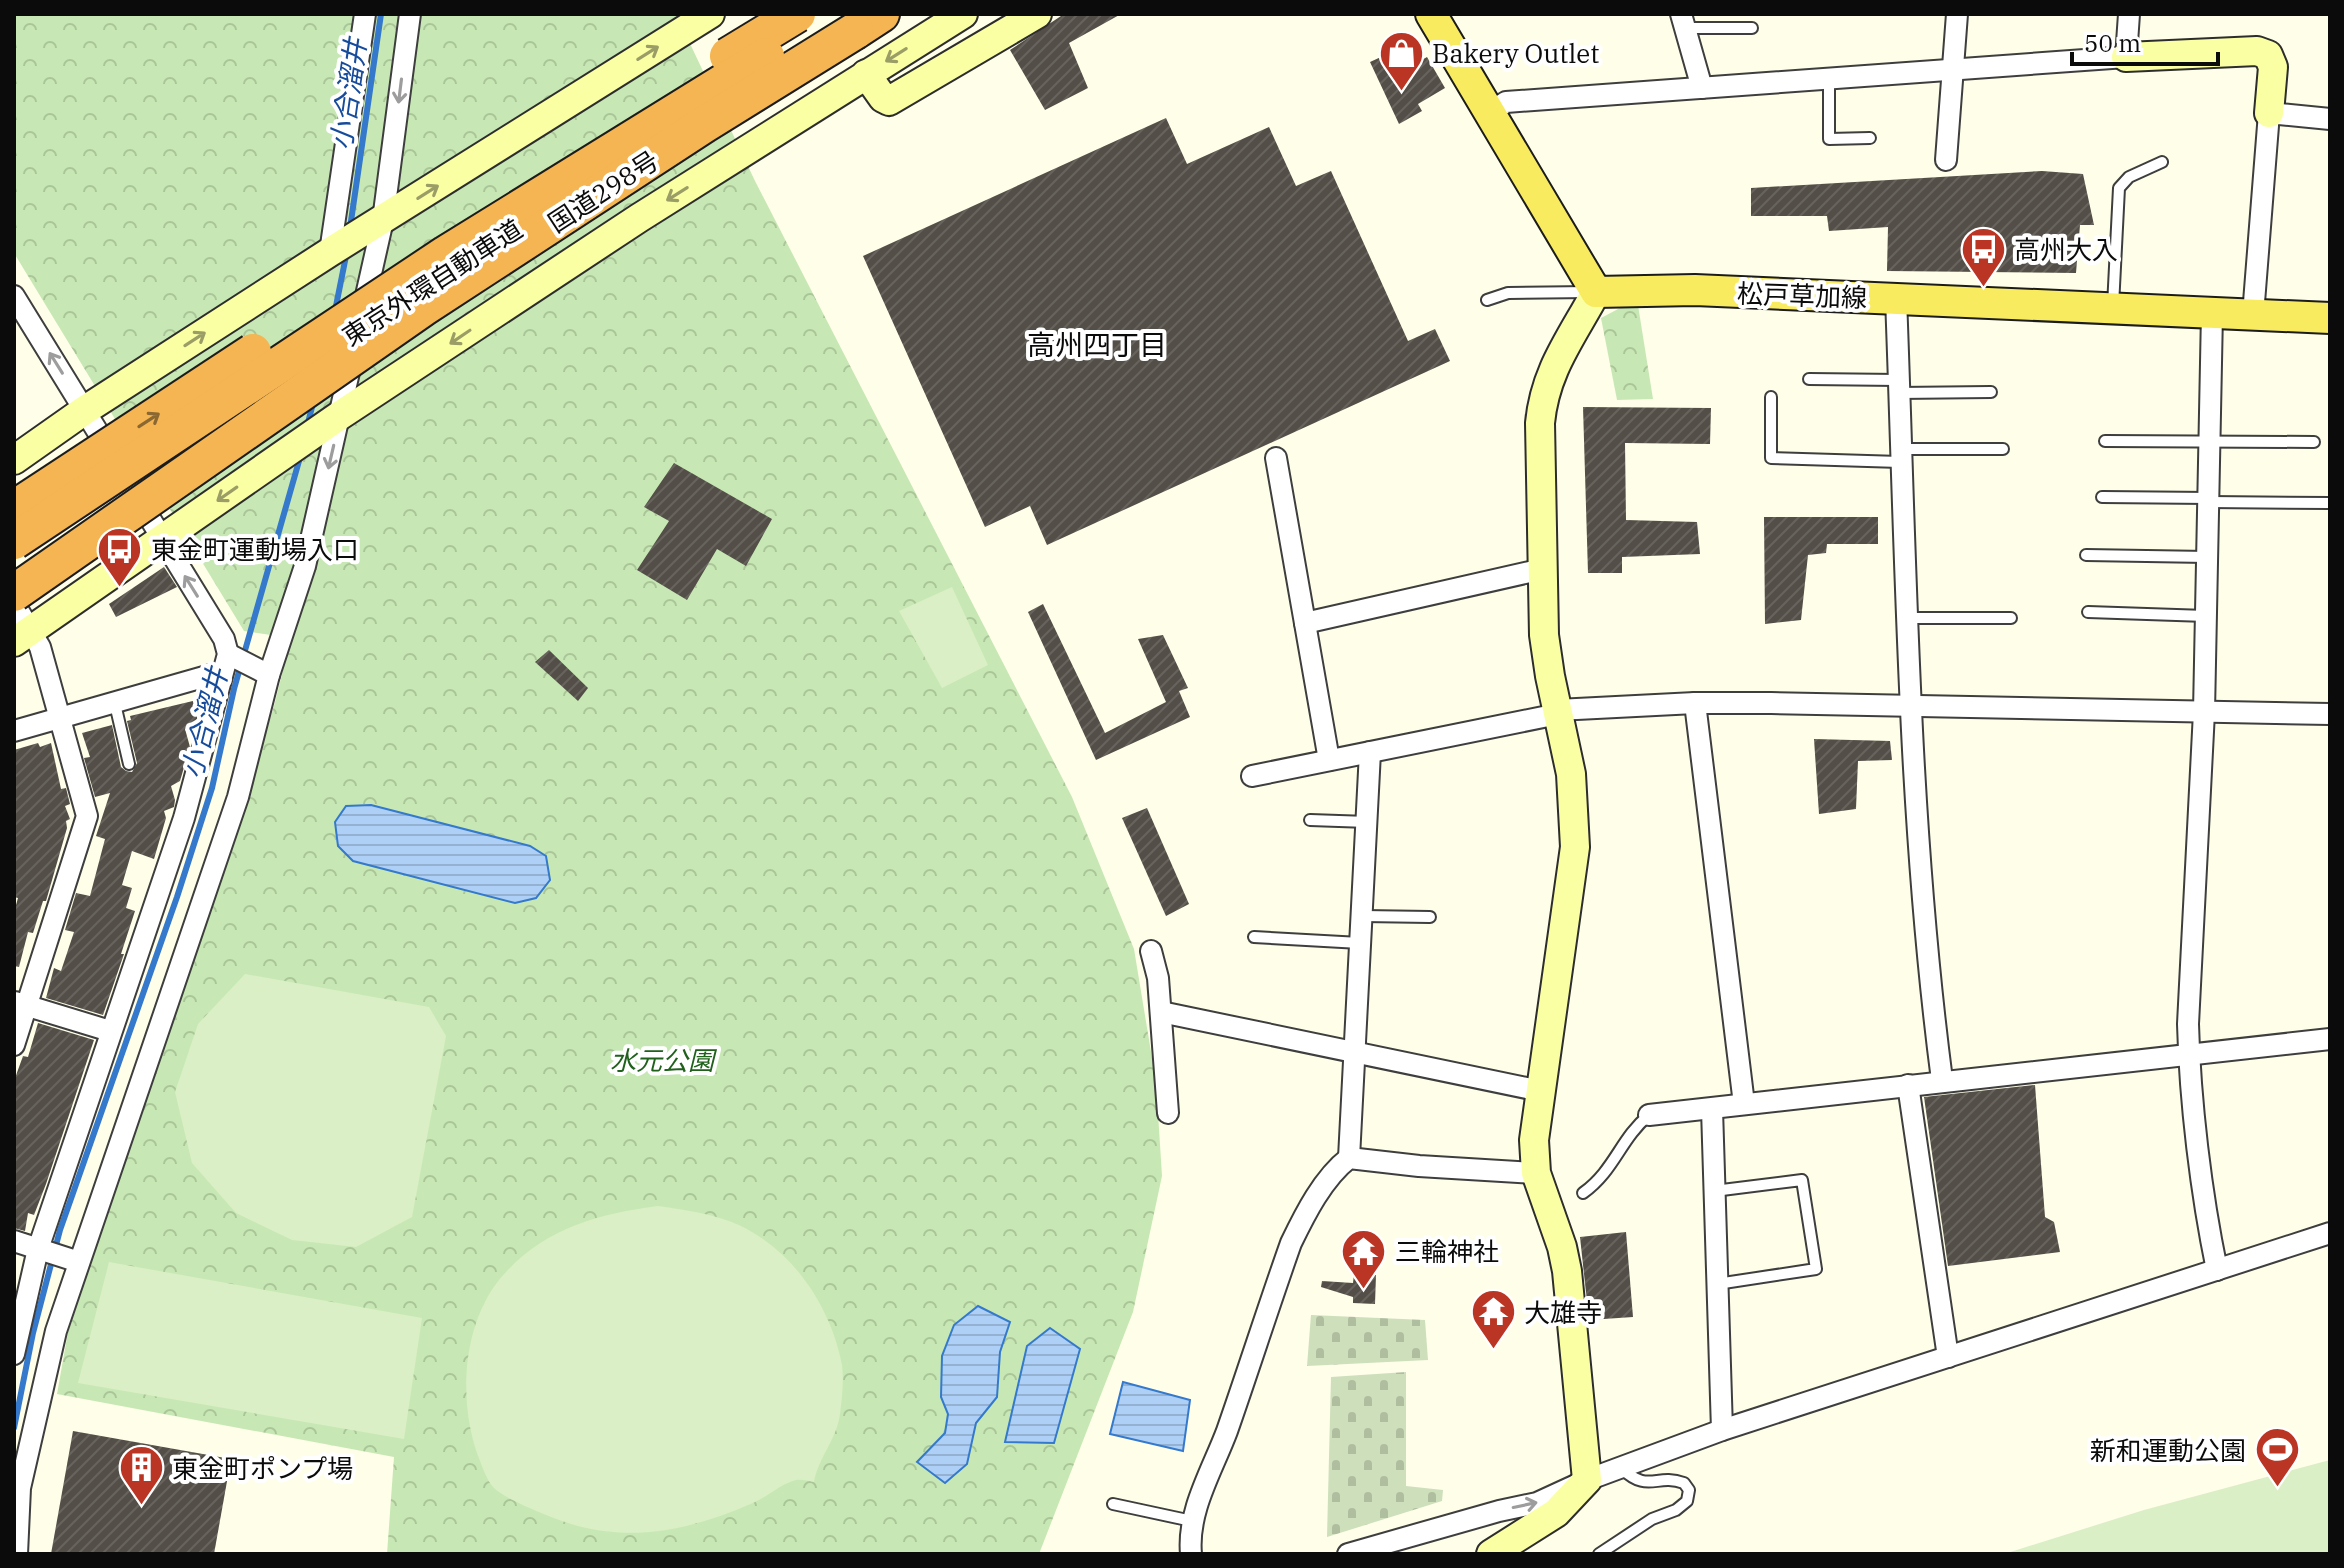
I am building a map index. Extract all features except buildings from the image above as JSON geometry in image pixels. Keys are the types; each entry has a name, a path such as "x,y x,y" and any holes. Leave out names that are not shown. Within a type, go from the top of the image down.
{"highway":[{"name":"国道298号","path":"14,509 465,214 797,14"},
{"name":"国道298号","path":"14,593 423,308 705,124 857,18"},
{"name":"東京外環自動車道","path":"14,541 446,254 857,18"},
{"name":"東京外環自動車道","path":"14,564 436,278 661,135 857,18"}],"main road":[{"path":"1431,14 1596,292"},
{"name":"松戸草加線","path":"1596,292 1695,290 2330,318"}],"street":[{"path":"333,250 365,14"},
{"path":"17,1554 20,1488 56,1331 238,797 269,675 305,566 329,423 372,226 410,14"},
{"path":"14,460 85,410 333,250 710,14"},
{"path":"22,637 329,423 639,218 963,14"},
{"path":"866,74 883,98 889,101 1037,14"},
{"path":"1946,160 1957,14"},
{"path":"2126,57 2129,14"},
{"path":"1683,21 1702,88"},
{"path":"1489,113 1506,102 2126,57 2257,51 2268,55 2273,67 2253,315"},
{"path":"2269,113 2330,119"},
{"path":"1491,1554 1556,1513 1587,1480 1567,1271 1562,1247 1536,1173 1534,1140 1575,847 1574,792 1544,635 1540,423 1548,378 1596,292"},
{"path":"14,296 224,639 225,663 200,768 38,1249 14,1354"},
{"path":"1896,298 1906,618 1918,858 1942,1080"},
{"path":"2212,313 2204,712 2188,1056 2209,1231 2217,1270"},
{"path":"1276,458 1329,760"},
{"path":"1305,623 1543,569"},
{"path":"14,603 22,637 40,647 87,816 20,1003 14,1045"},
{"path":"14,731 115,704 225,663 269,675"},
{"path":"1695,703 1744,1104"},
{"path":"1252,776 1558,712 1695,703 2330,714"},
{"path":"1349,1158 1370,752"},
{"path":"1151,951 1158,978 1168,1113"},
{"path":"20,1003 110,1031"},
{"path":"1161,1012 1541,1091"},
{"path":"1649,1115 2330,1039"},
{"path":"1908,1085 1948,1357"},
{"path":"1712,1109 1722,1430"},
{"path":"1191,1554 1189,1535 1192,1521 1217,1458 1291,1243 1303,1218 1339,1166 1349,1158 1536,1173"},
{"path":"1348,1554 1537,1503 1587,1480 1722,1430 2330,1233"},
{"path":"14,1241 79,1262"}],"lane":[{"path":"1683,21 1752,28"},
{"path":"1829,79 1829,139 1870,138"},
{"path":"2113,308 2119,188 2129,177 2162,162"},
{"path":"1487,300 1508,293 1596,292"},
{"path":"1809,379 1991,392"},
{"path":"1771,397 1771,458 2003,449"},
{"path":"2105,441 2314,442"},
{"path":"2102,497 2330,503"},
{"path":"2086,555 2207,557"},
{"path":"2088,612 2206,616"},
{"path":"1906,618 2011,618"},
{"path":"115,704 129,764"},
{"path":"1310,820 1368,822"},
{"path":"1363,916 1430,917"},
{"path":"1254,937 1361,943"},
{"path":"1583,1193 1601,1180 1635,1126 1649,1115"},
{"path":"1714,1191 1802,1180 1816,1269 1717,1284"},
{"path":"1599,1554 1652,1519 1676,1510 1687,1501 1689,1490 1684,1483 1635,1480 1621,1468"},
{"path":"1113,1504 1192,1521"}],"green space":[{"name":"水元公園","path":"14,14 676,14 755,181 1072,797 1134,949 1156,1082 1162,1176 1133,1312 1039,1554 387,1554 394,1457 57,1394 68,1332 245,799 291,638 244,631 14,253"},
{"path":"1637,299 1653,399 1617,400 1601,318"},
{"path":"952,587 988,665 942,688 899,611"},
{"path":"245,974 429,1007 446,1036 412,1217 356,1247 292,1240 236,1213 192,1163 175,1092 198,1024"},
{"path":"658,1206 711,1215 741,1226 760,1237 793,1266 819,1302 837,1343 843,1371 840,1414 814,1482 791,1482 753,1503 686,1526 641,1533 595,1530 531,1509 500,1493 490,1482 481,1464 468,1414 466,1389 472,1337 491,1291 506,1272 539,1244 576,1225 615,1213"},
{"path":"109,1262 422,1318 404,1439 78,1383"},
{"path":"1311,1315 1425,1320 1428,1360 1307,1366"},
{"path":"1406,1372 1406,1486 1443,1490 1442,1501 1327,1537 1331,1377"},
{"name":"新和運動公園","path":"2330,1460 2330,1554 2004,1554 2144,1510"}],"water":[{"path":"371,805 530,846 546,856 550,880 536,898 515,903 353,861 338,846 335,822 346,806"},
{"path":"978,1306 1010,1322 1000,1352 997,1397 976,1423 967,1464 945,1483 917,1462 945,1433 948,1414 941,1397 942,1356 954,1325"},
{"path":"1050,1328 1080,1349 1054,1443 1005,1442 1027,1346"},
{"path":"1123,1382 1190,1400 1183,1451 1110,1434"}],"waterway":[{"name":"小合溜井","path":"350,228 381,14"},
{"name":"小合溜井","path":"335,311 347,251"},
{"name":"小合溜井","path":"307,427 314,399"},
{"name":"小合溜井","path":"14,1428 33,1333 60,1230 212,788 234,689 301,454"}],"place":[{"name":"Bakery Outlet","path":"1401,92"},
{"name":"高州大入","path":"1983,288"},
{"name":"東金町運動場入口","path":"120,588"},
{"name":"三輪神社","path":"1364,1290"},
{"name":"大雄寺","path":"1493,1351"},
{"name":"新和運動公園","path":"2277,1489"},
{"name":"東金町ポンプ場","path":"141,1507"}],"district":[{"name":"高州四丁目","path":"1097,344"}]}
